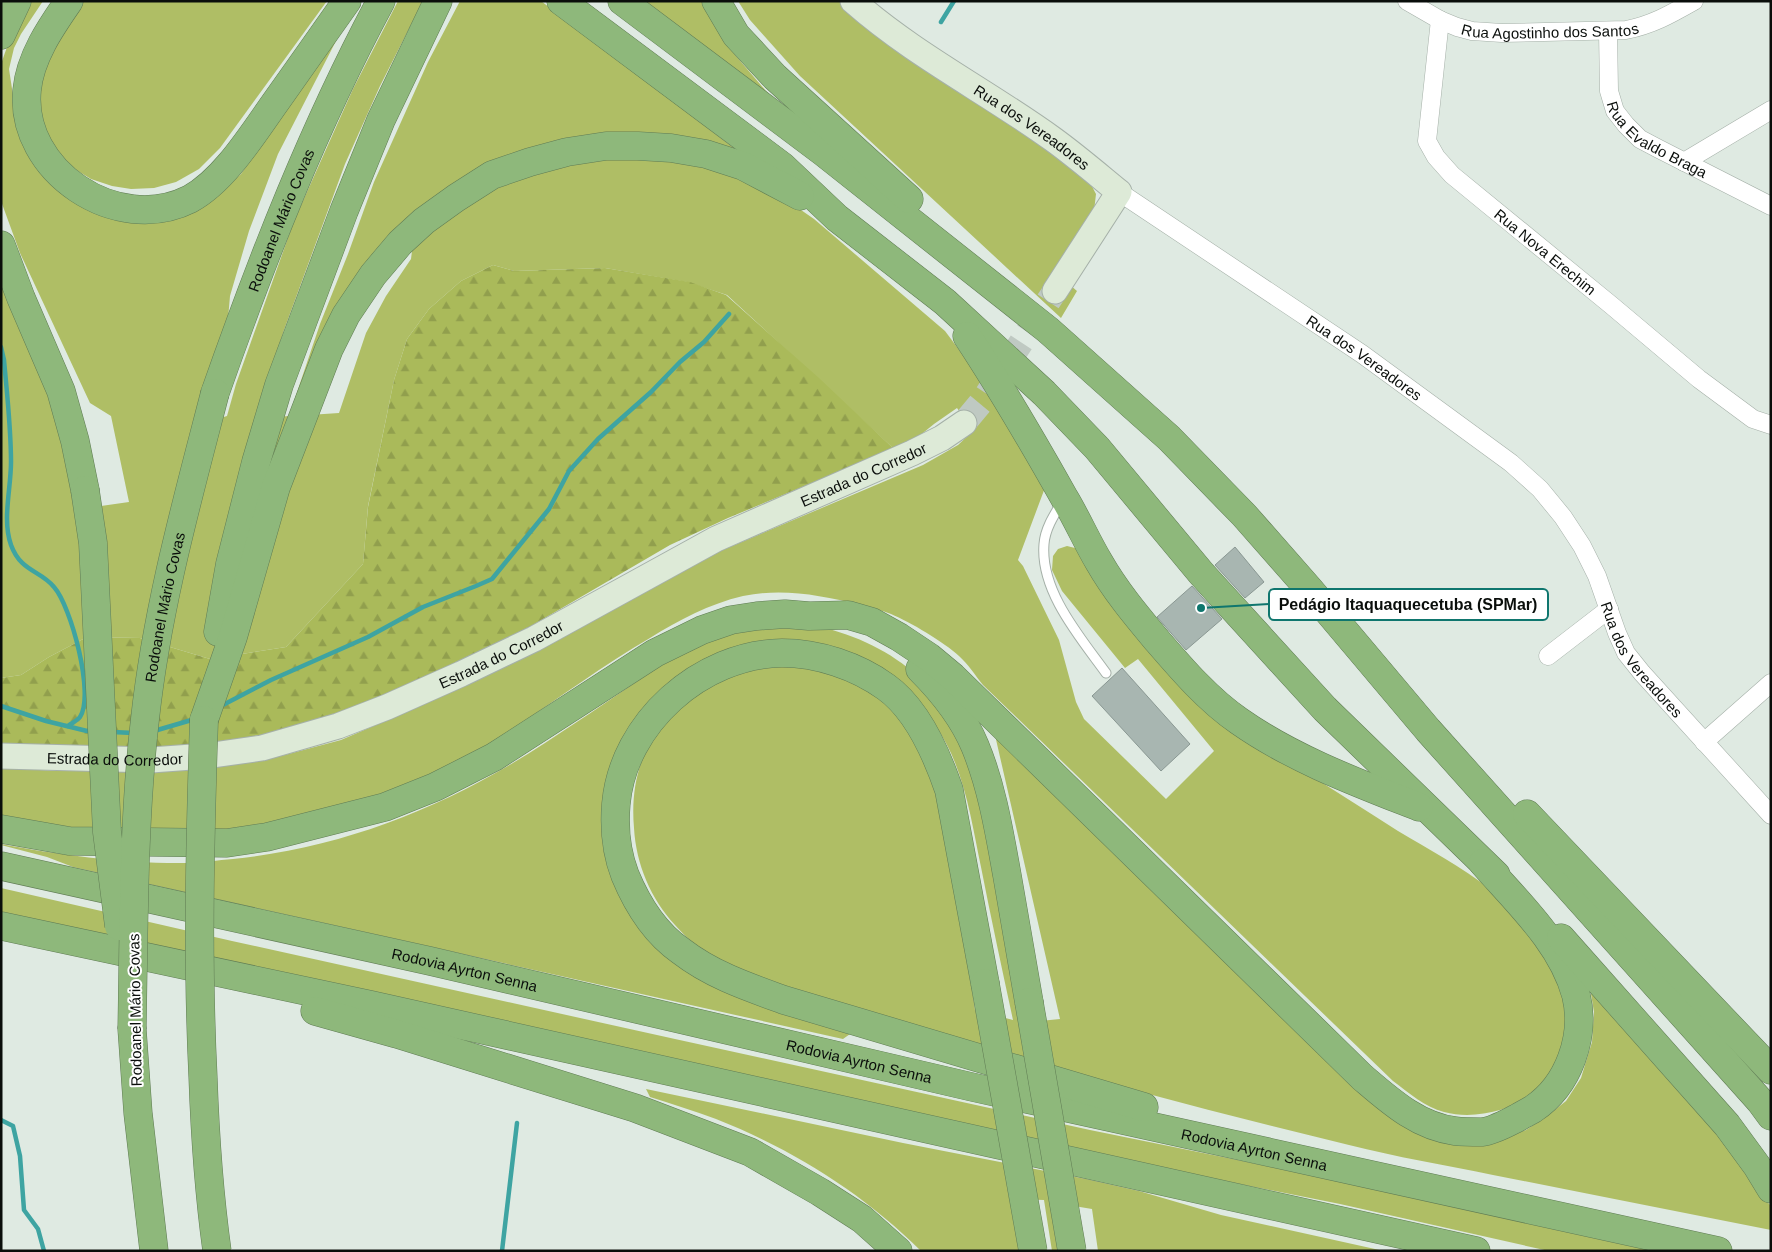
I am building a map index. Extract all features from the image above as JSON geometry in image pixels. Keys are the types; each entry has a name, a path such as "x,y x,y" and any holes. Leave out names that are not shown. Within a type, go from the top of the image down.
{"highway":[{"path":"1,35 17,1"},
{"path":"69,1 44,41 33,66 27,89 28,115 36,143 50,164 69,184 85,194 109,204 135,209 163,208 189,199 207,188 222,174 256,130 347,1"},
{"name":"Rodoanel Mário Covas","path":"154,1251 138,1113 132,1029 135,842 145,718 159,622 182,516 215,393 243,313 310,149 354,52 382,1"},
{"path":"217,1251 206,1149 200,1010 200,838 204,720 230,564 256,462 279,385 340,220 381,120 438,1"},
{"path":"561,1 782,166 837,218 945,302 1050,400 1097,448 1206,579 1294,677 1558,935 1727,1125 1757,1166 1771,1190"},
{"path":"622,1 823,152 1048,330 1169,438 1244,515 1428,730 1760,1100 1771,1116"},
{"path":"716,1 736,35 775,77 1016,294 1048,330"},
{"path":"204,720 233,637 276,487 329,348 346,315 372,276 400,244 424,221 492,175 530,162 606,146 671,148 706,154 743,166 786,188 837,218"},
{"path":"1,245 21,298 61,391 75,441 85,490 94,553 108,832 132,1029"},
{"path":"945,302 1006,394 1099,562 1122,599 1174,660 1210,697 1237,720 1264,737 1343,777 1432,812"},
{"path":"1310,590 1444,727 1771,1070"},
{"path":"1,829 69,841 227,843 267,838 333,822 385,807 435,787 494,757 655,653 702,630 731,620 757,616 784,614 810,616 848,615 872,622 899,637 929,657 953,677 1362,1076 1396,1106 1424,1122 1454,1131 1483,1132 1509,1122 1534,1108 1552,1092 1566,1072 1576,1047 1580,1020 1576,995 1566,968 1545,934 1483,863"},
{"path":"810,616 858,630 893,649 919,668 941,690 974,745 997,817 1072,1251"},
{"path":"1033,1251 985,983 949,790 939,760 924,732 907,708 887,688 862,673 833,661 782,653 758,655 735,661 712,671 668,700 641,732 620,776 616,798 616,842 631,890 644,913 680,951 726,979 784,1000 1136,1105 1522,1206"},
{"name":"Rodovia Ayrton Senna","path":"1,866 420,959 972,1087 1522,1206 1718,1251"},
{"path":"1,926 371,1005 1476,1251"},
{"path":"71,941 397,1034 635,1108 750,1152 820,1192 862,1219 898,1251"},
{"path":"1229,1195 1325,1231 1405,1251"}],"street":[{"name":"Rua dos Vereadores","path":"853,1 902,40 1053,139 1119,192 1362,354 1511,462 1540,489 1563,517 1582,546 1597,576 1626,653 1771,815"},
{"name":"Rua Agostinho dos Santos","path":"1407,1 1440,20 1457,27 1502,32 1608,31 1644,27 1661,20 1694,1"},
{"name":"Rua Nova Erechim","path":"1440,20 1427,141 1436,157 1452,175 1604,299 1699,380 1753,418 1771,426"},
{"name":"Rua Evaldo Braga","path":"1608,31 1609,91 1615,111 1640,139 1771,206"},
{"path":"1684,162 1771,110"},
{"path":"1055,291 1119,192"},
{"path":"1753,418 1771,414"},
{"name":"Estrada do Corredor","path":"1,756 151,760 206,756 262,748 338,726 387,707 534,639 716,538 912,453 942,438 964,423"},
{"path":"1548,656 1608,609"},
{"path":"1704,742 1771,683"}],"lane":[{"path":"1065,498 1050,521 1044,543 1044,561 1049,583 1066,617 1106,673"}],"green space":[{"path":"28,1 43,1 14,48 9,69 18,128 44,170 64,190 87,208 134,221 161,219 183,213 222,190 241,174 342,25 337,39 278,154 249,231 230,296 228,319 201,424 227,416 236,384 294,221 353,89 398,1 423,1 380,86 345,164 284,330 256,419 289,416 320,324 374,182 428,62 460,1 541,1 751,161 763,173 675,139 640,136 573,141 534,150 499,163 462,182 427,206 396,236 365,272 326,343 294,416 339,413 366,333 386,296 411,259 412,251 433,228 466,203 497,186 531,172 566,162 630,155 662,156 720,167 775,192 814,219 945,331 1008,415 1030,449 1046,485 1018,560 1023,566 1059,640 1076,702 1084,719 1166,799 1214,751 1138,659 1125,668 1062,591 1052,570 1053,556 1058,549 1067,546 1079,549 1112,604 1202,709 1219,722 1276,754 1468,873 1493,892 1535,937 1556,968 1565,992 1569,1017 1567,1041 1559,1063 1545,1083 1526,1099 1500,1110 1479,1114 1465,1115 1444,1112 1430,1107 1417,1099 1393,1081 983,685 959,656 908,622 879,610 845,601 801,594 772,593 743,596 718,603 661,631 582,681 502,737 471,755 392,792 363,803 304,820 243,831 181,836 94,830 1,816 1,768 58,771 187,771 277,757 341,740 427,703 557,639 665,578 718,552 923,465 958,445 973,431 957,408 918,437 894,449 727,295 687,282 605,268 514,271 493,265 461,281 429,309 407,339 394,380 368,506 363,564 286,647 210,659 140,638 87,637 49,657 21,675 1,678 1,284 58,402 72,444 87,508 129,502 111,416 90,403 20,253 1,201 1,64 13,30"},
{"path":"65,1 327,1 220,148 199,169 176,182 154,188 131,189 112,186 91,179 68,165 37,122 40,41"},
{"path":"641,1 704,1 718,31 736,56 766,91 822,144"},
{"path":"738,1 844,1 996,110 1088,179 1096,194 1094,211 1056,273 1077,291 1061,318 800,76 750,20"},
{"path":"493,265 514,271 605,268 690,282 726,295 819,378 894,449 728,518 670,545 526,629 449,668 400,690 292,730 205,744 147,750 1,744 1,678 21,675 49,657 87,637 140,638 210,659 286,647 363,564 368,507 394,380 407,339 429,309 461,281"},
{"path":"788,621 818,626 846,635 872,645 896,659 918,676 937,697 954,721 968,748 988,810 1030,1022 1060,1019 992,722 1325,1049 1385,1103 1412,1123 1439,1134 1466,1139 1495,1140 1526,1130 1547,1116 1566,1101 1581,1078 1592,1042 1594,1012 1590,988 1702,1109 1740,1157 1771,1205 1771,1230 1385,1153 1243,1119 1030,1061 787,989 748,976 712,958 688,938 666,915 646,880 635,841 633,803 636,780 642,759 664,721 680,705 720,678 744,668 760,664 786,662 805,664 848,675 873,688 893,705 911,725 926,748 938,775 942,792 975,1010 1013,1020 970,812 960,775 945,741 924,710 898,683 867,663 850,655 832,650 778,643 731,653 699,670 671,692 649,719 632,750 622,784 619,820 624,857 631,882 640,902 671,943 700,968 729,984 753,994 906,1046 850,1034 843,1039 73,867 47,857 1,845 118,860 193,863 275,853 316,845 396,820 472,786 545,743 655,669 701,643 741,629"},
{"path":"1,888 232,941 1090,1130 1410,1195 1660,1251 1549,1251 1340,1204 1089,1154 1,914"},
{"path":"646,1089 1086,1179 1139,1191 1221,1215 1384,1251 1098,1251 1092,1209 1062,1204 1070,1251 1052,1251 1044,1200 1015,1199 1025,1251 921,1251 875,1210 825,1174 772,1144 744,1131 692,1110 650,1097"}],"building":[{"path":"1235,547 1264,582 1245,598 1215,565"},
{"path":"1192,586 1222,619 1186,650 1157,617"},
{"path":"1122,668 1190,744 1161,771 1092,696"}],"waterway":[{"path":"941,22 954,1"},
{"path":"219,707 271,680 368,637 423,607 492,579 549,509 569,471 598,439 704,342 729,314"},
{"path":"1,347 9,411 11,462 7,515 8,535 15,554 20,561 49,581 61,597 74,631 83,671 84,706 80,717 68,726"},
{"path":"1,706 46,721 94,731"},
{"path":"154,731 195,719"},
{"path":"112,732 134,733"},
{"path":"1,1120 13,1126 20,1156 24,1210 38,1229 44,1251"},
{"path":"502,1251 517,1123"}],"tunnel":[{"path":"964,423 984,399 1055,291"}],"place":[{"name":"Pedágio Itaquaquecetuba (SPMar)","path":"1201,608"}]}
